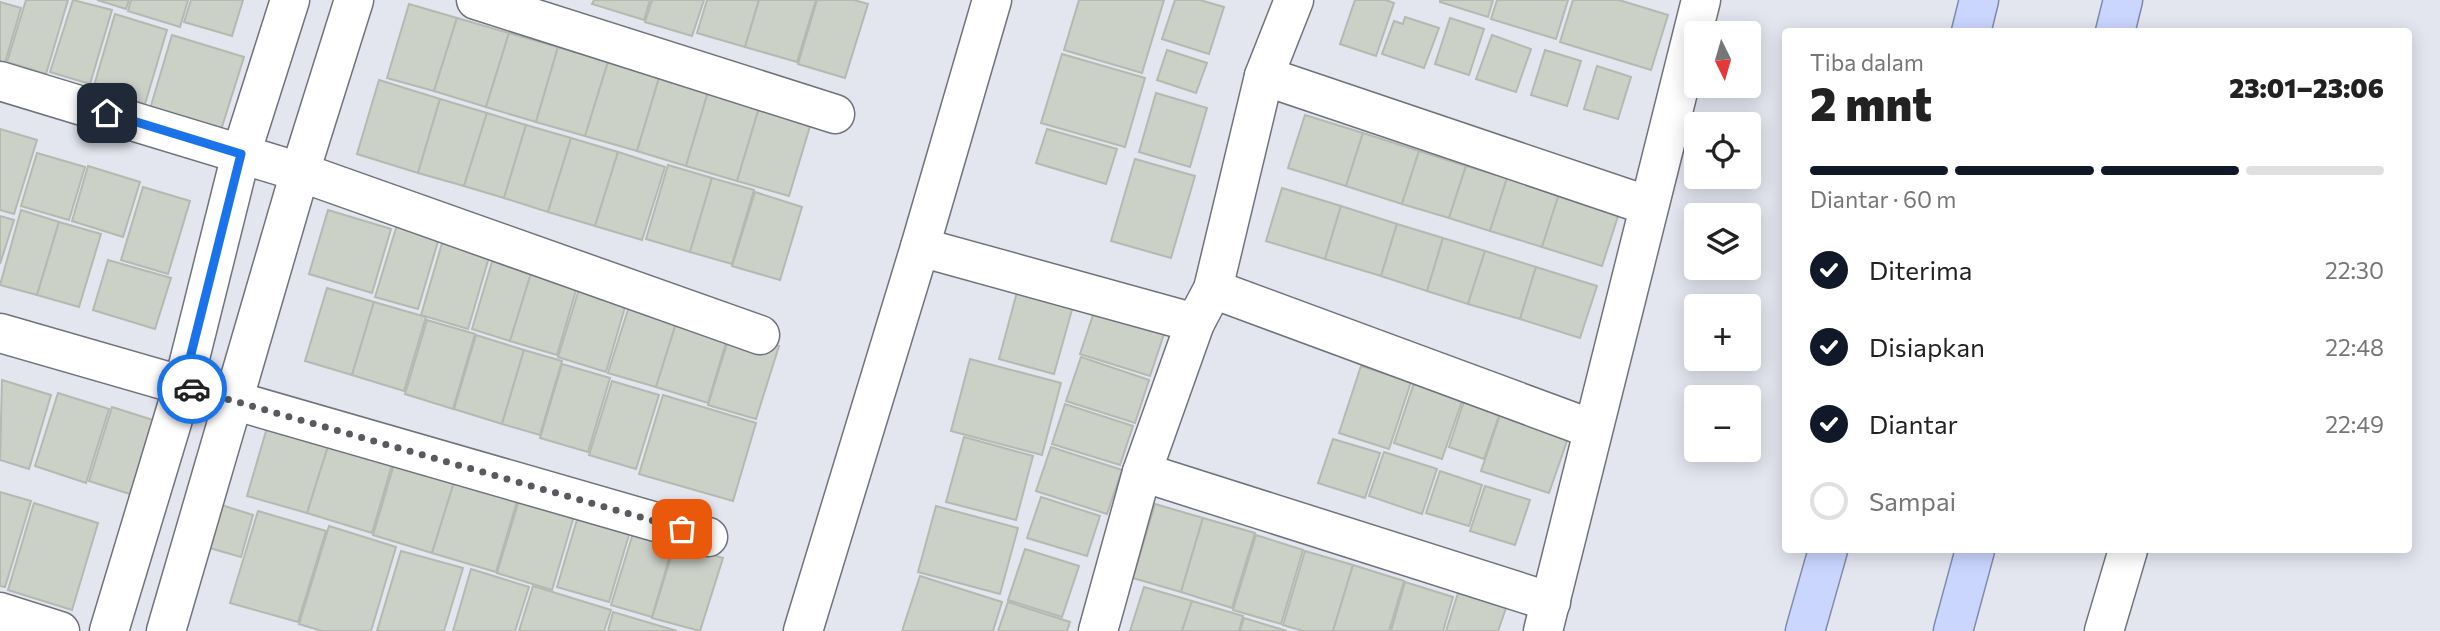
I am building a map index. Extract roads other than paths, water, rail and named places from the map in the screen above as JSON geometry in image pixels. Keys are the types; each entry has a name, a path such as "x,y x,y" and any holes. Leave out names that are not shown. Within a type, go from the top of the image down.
{"highway":[{"path":"1972,28 1979,0"},
{"path":"2116,28 2123,0"},
{"path":"1805,631 1827,553"},
{"path":"1953,631 1974,553"}],"street":[{"path":"109,631 183,386 241,154 290,0"},
{"path":"166,631 300,172 354,0"},
{"path":"476,0 835,114"},
{"path":"803,631 992,0"},
{"path":"1098,631 1142,472 1195,323 1213,289 1264,76 1294,0"},
{"path":"1142,472 1547,616 1701,0"},
{"path":"1264,76 1649,206"},
{"path":"0,81 300,172 760,335"},
{"path":"920,247 1195,323"},
{"path":"1213,289 1592,429"},
{"path":"0,333 708,537"},
{"path":"2104,631 2127,553"},
{"path":"0,612 60,631"}]}
